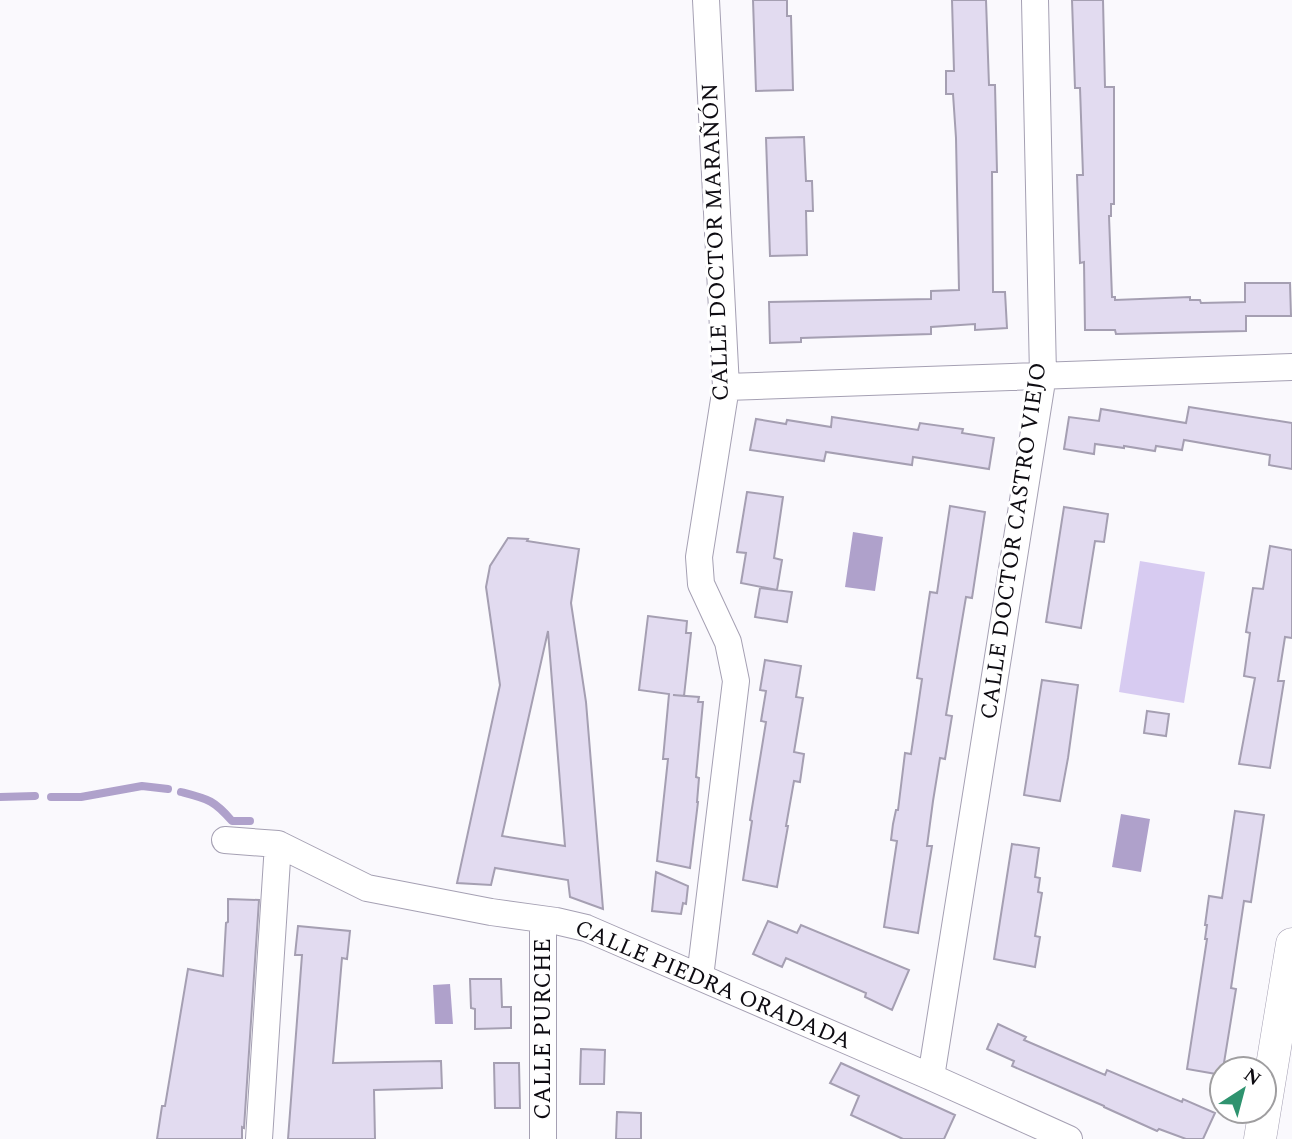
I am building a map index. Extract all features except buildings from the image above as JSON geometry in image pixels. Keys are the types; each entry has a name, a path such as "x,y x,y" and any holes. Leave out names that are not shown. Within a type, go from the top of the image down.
{"street":[{"name":"CALLE DOCTOR MARAÑÓN","path":"700,976 736,681 728,642 701,584 699,557 726,387 706,0"},
{"name":"CALLE DOCTOR CASTRO VIEJO","path":"931,1077 1043,375 1035,0"},
{"path":"726,387 1292,367"},
{"name":"CALLE PIEDRA ORADADA","path":"225,840 278,845 366,888 556,921 586,929 931,1077 1014,1127 1069,1139"},
{"path":"259,1139 278,845"},
{"name":"CALLE PURCHE","path":"543,920 543,1139"},
{"path":"1260,1139 1292,944"}],"shaded area":[{"path":"853,532 883,537 875,591 845,587"},
{"path":"1140,561 1205,572 1184,703 1119,692"},
{"path":"1121,814 1150,819 1141,872 1112,867"},
{"path":"450,984 453,1024 435,1024 433,985"}],"waterway":[{"path":"51,797 81,797 142,786 168,789"},
{"path":"181,792 210,801 232,821 250,821"},
{"path":"0,797 35,796"}]}
